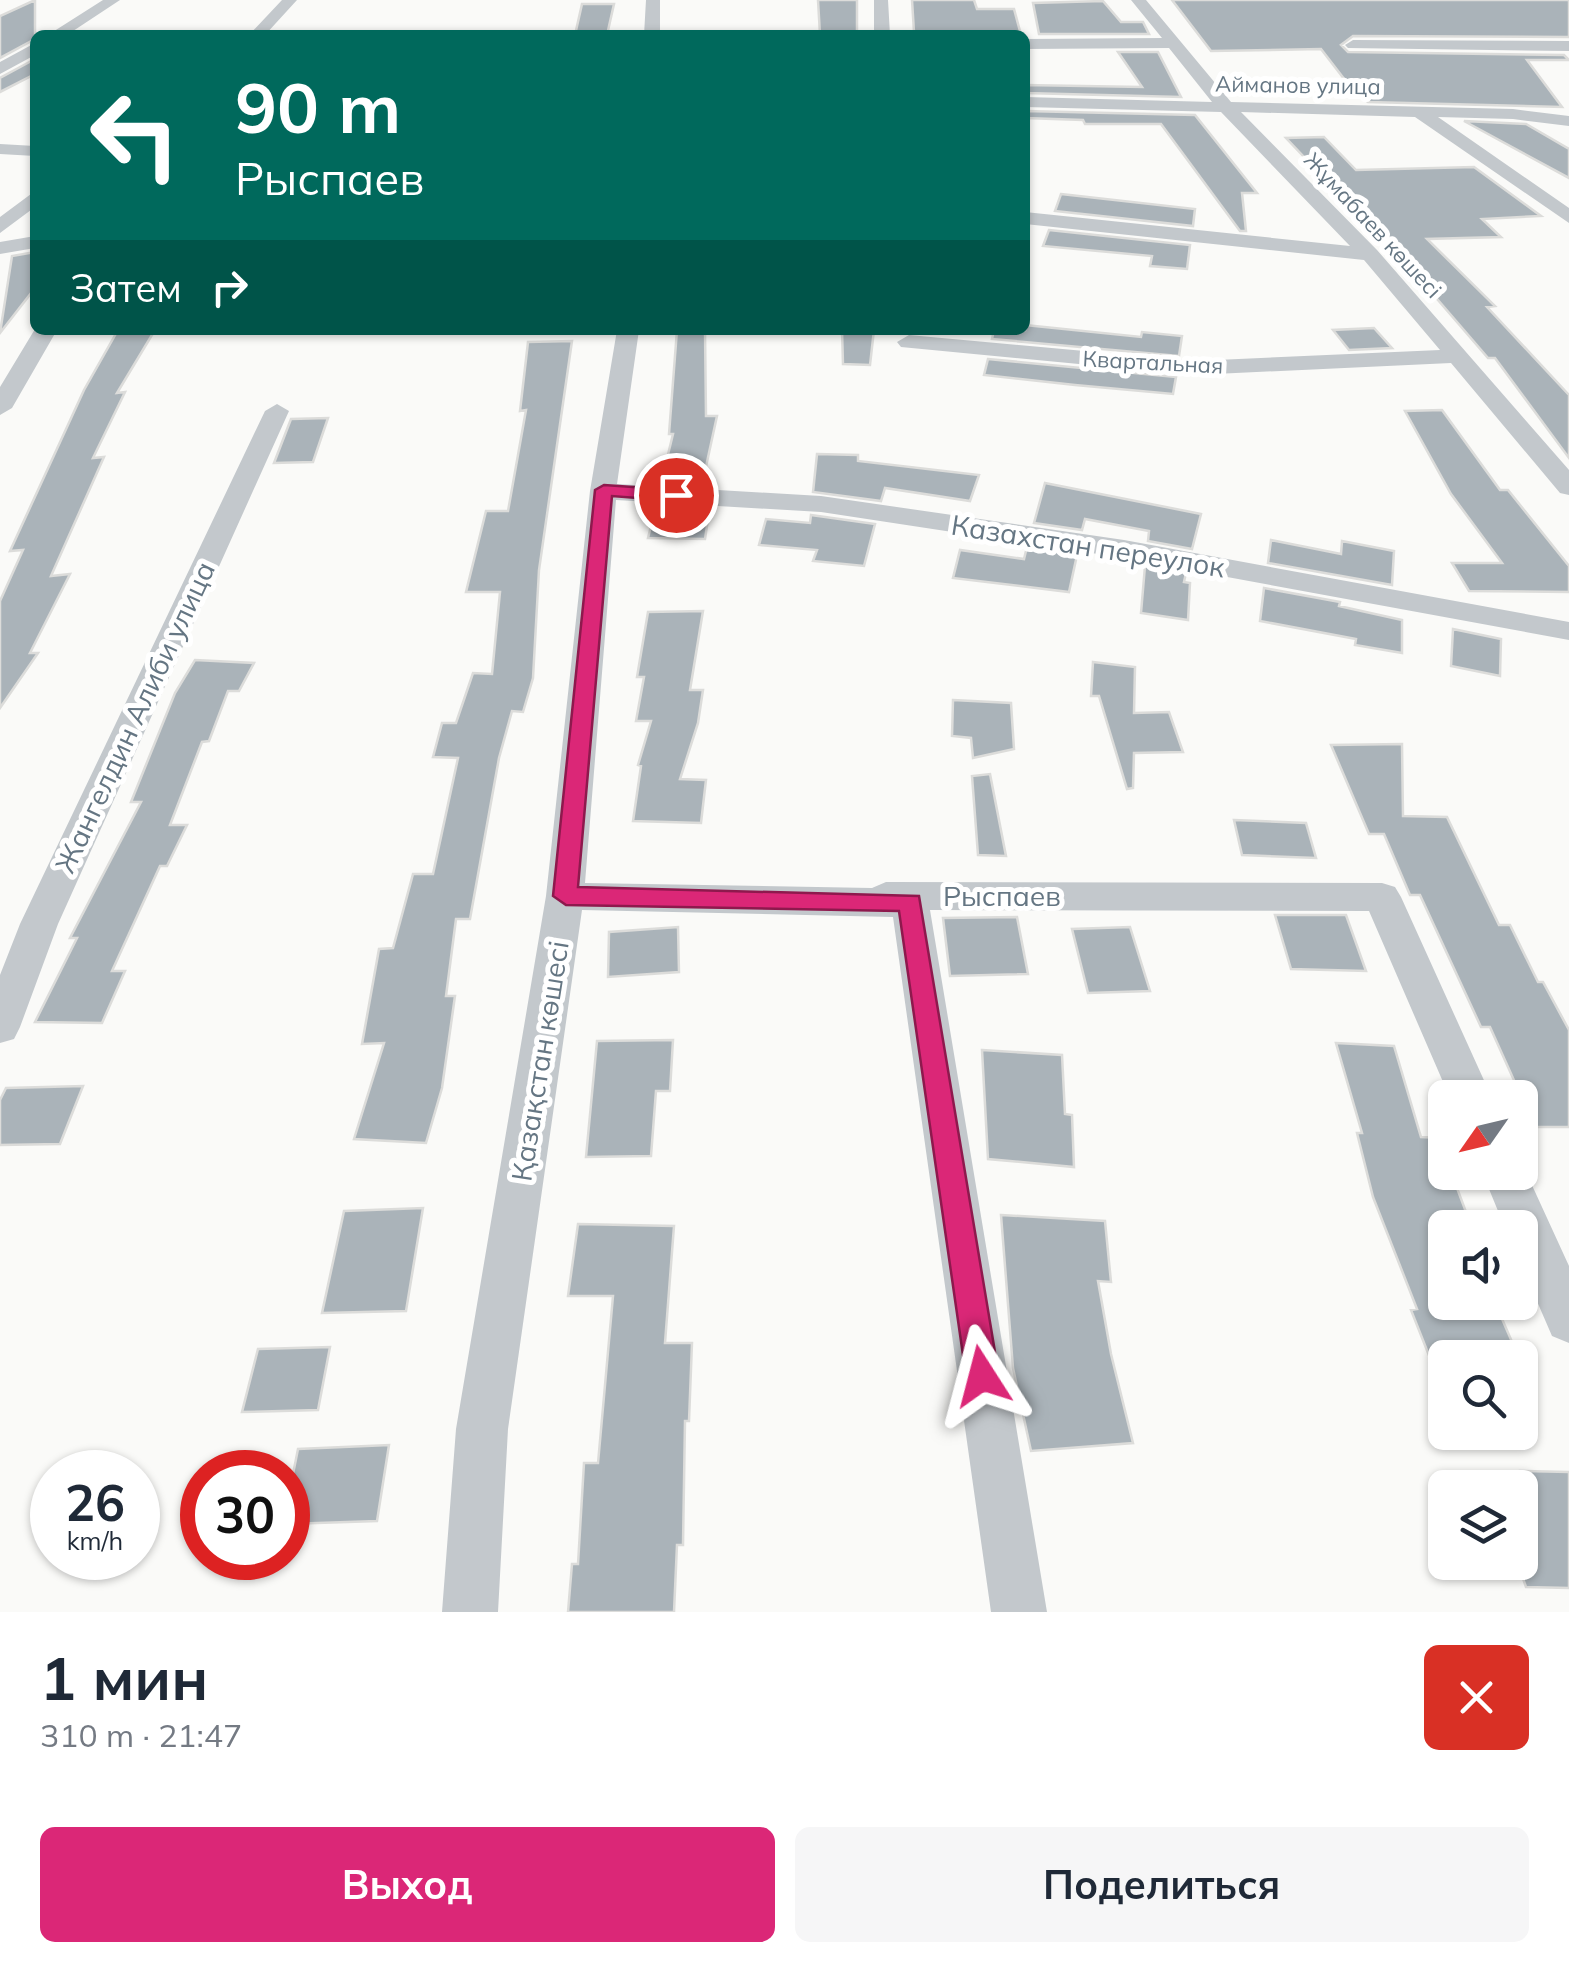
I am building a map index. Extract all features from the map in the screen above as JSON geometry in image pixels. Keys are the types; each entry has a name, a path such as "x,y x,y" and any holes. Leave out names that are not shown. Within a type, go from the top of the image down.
{"street":[{"path":"64,30 113,0"},
{"path":"262,30 290,0"},
{"path":"652,30 653,0"},
{"path":"881,0 882,30"},
{"name":"Жұмабаев көшесі","path":"1138,0 1224,106 1370,254 1569,487"},
{"path":"1030,44 1171,43"},
{"path":"1354,45 1569,46"},
{"path":"0,69 30,51"},
{"name":"Айманов улица","path":"1030,102 1418,111 1560,120"},
{"path":"1418,111 1569,218"},
{"path":"1560,120 1569,131"},
{"path":"0,149 30,151"},
{"path":"0,227 30,201"},
{"path":"1030,219 1370,254"},
{"path":"0,248 30,243"},
{"path":"0,408 43,335"},
{"name":"Қазақстан көшесі","path":"470,1612 482,1429 566,896 604,490 627,335"},
{"name":"Квартальная","path":"909,342 1194,368 1459,356"},
{"name":"Жангелдин Алиби улица","path":"0,1027 39,924 277,411"},
{"name":"Казахстан переулок","path":"604,490 820,504 1124,549 1569,631"},
{"name":"Рыспаев","path":"566,896 1382,897 1463,1080"},
{"name":"Рыспаев","path":"566,896 910,902 1018,1612"},
{"path":"1512,1190 1569,1320"}],"building":[{"path":"35,0 35,30 30,30 30,42 0,58 0,16"},
{"path":"818,0 857,0 857,30 820,30"},
{"path":"912,0 974,0 977,9 1014,9 1020,30 914,30"},
{"path":"1172,0 1569,0 1569,37 1353,36 1341,45 1348,52 1564,55 1569,60 1527,60 1562,107 1368,102 1355,93 1321,49 1211,51"},
{"path":"1103,1 1121,22 1143,22 1149,34 1039,34 1033,3"},
{"path":"582,4 614,4 608,30 576,30"},
{"path":"1118,52 1158,52 1181,97 1030,93 1030,85 1142,87"},
{"path":"30,62 30,77 0,92 0,78"},
{"path":"1030,111 1195,115 1257,193 1242,193 1246,231 1240,231 1161,124 1085,124 1083,120 1030,118"},
{"path":"1464,121 1526,124 1569,149 1569,178"},
{"path":"1324,137 1356,170 1474,167 1541,216 1482,219 1501,237 1427,239 1495,306 1487,307 1569,395 1569,458 1495,358 1488,358 1419,278 1286,138"},
{"path":"1061,194 1195,209 1193,226 1055,211"},
{"path":"1049,230 1190,245 1187,269 1150,266 1152,256 1043,246"},
{"path":"30,253 30,294 0,333 12,256"},
{"path":"1030,326 1141,337 1142,332 1182,336 1179,356 992,339 993,335 1030,335"},
{"path":"1374,328 1392,348 1349,350 1333,330"},
{"path":"115,335 152,335 117,393 125,392 93,458 104,457 51,576 70,574 30,653 38,653 0,708 0,601 23,550 10,551 84,390"},
{"path":"677,335 705,335 706,416 717,416 702,485 661,483 673,434 669,434"},
{"path":"842,335 873,335 870,365 843,364"},
{"path":"572,341 539,570 533,678 523,712 512,711 499,758 470,919 456,919 446,996 455,996 442,1088 426,1143 354,1139 384,1043 362,1044 379,949 393,948 413,874 433,874 458,758 433,757 442,723 456,723 473,673 492,674 500,592 466,592 486,511 508,511 526,410 520,411 528,342"},
{"path":"988,359 1176,377 1173,394 1075,385 984,375"},
{"path":"1442,410 1500,490 1508,490 1569,566 1569,592 1469,591 1452,563 1502,563 1451,494 1405,411"},
{"path":"328,418 313,462 274,463 291,419"},
{"path":"817,454 858,455 858,461 979,475 970,501 885,488 881,501 813,492"},
{"path":"1045,483 1201,514 1192,549 1148,541 1149,531 1085,519 1082,530 1034,523"},
{"path":"656,506 709,513 705,539 648,538"},
{"path":"811,515 875,524 864,566 813,561 817,550 759,545 766,519 810,523"},
{"path":"1271,540 1341,554 1342,541 1394,551 1392,585 1268,563"},
{"path":"1027,547 1077,555 1069,592 953,578 960,550 1024,559"},
{"path":"1145,566 1186,573 1184,582 1190,583 1188,620 1141,613"},
{"path":"1264,588 1340,602 1339,606 1402,620 1402,653 1355,645 1356,639 1260,621"},
{"path":"703,611 690,690 703,690 698,723 680,779 706,780 701,823 633,821 641,766 638,765 651,721 636,721 644,677 637,677 648,612"},
{"path":"1453,629 1501,639 1500,676 1451,666"},
{"path":"195,660 254,663 239,691 228,691 209,741 202,742 170,825 187,825 167,866 160,866 112,971 125,971 102,1023 35,1022 77,938 70,938 141,802 131,802 175,693"},
{"path":"1093,662 1135,667 1134,713 1169,712 1183,752 1134,753 1133,788 1127,789 1099,696 1091,696"},
{"path":"953,700 1011,703 1014,749 973,758 971,738 952,736"},
{"path":"1402,744 1403,816 1447,817 1499,925 1510,925 1538,982 1543,982 1569,1030 1569,1127 1538,1127 1538,1080 1514,1080 1490,1027 1481,1027 1420,895 1410,895 1384,834 1369,834 1331,745"},
{"path":"990,774 1006,856 978,855 972,776"},
{"path":"1234,820 1306,823 1316,858 1242,855"},
{"path":"1275,915 1346,915 1366,971 1291,969"},
{"path":"1017,917 1028,974 950,976 943,918"},
{"path":"678,927 679,972 608,977 609,932"},
{"path":"1130,927 1150,991 1088,993 1072,929"},
{"path":"673,1040 670,1091 656,1091 651,1156 586,1157 597,1041"},
{"path":"1336,1043 1394,1046 1421,1137 1428,1137 1428,1190 1458,1190 1465,1210 1428,1210 1428,1320 1503,1320 1511,1340 1428,1340 1428,1353 1411,1310 1417,1309 1373,1197 1357,1133 1362,1133"},
{"path":"982,1050 1062,1055 1065,1114 1072,1115 1074,1167 988,1159"},
{"path":"83,1086 60,1144 0,1145 0,1100 6,1088"},
{"path":"423,1208 406,1311 322,1313 344,1211"},
{"path":"1001,1215 1105,1221 1111,1282 1098,1281 1133,1443 1031,1451 1013,1368"},
{"path":"578,1224 674,1226 665,1343 692,1343 689,1421 685,1421 683,1545 677,1545 674,1612 568,1612 572,1564 578,1564 584,1463 598,1463 613,1296 568,1296"},
{"path":"330,1347 318,1410 242,1412 258,1349"},
{"path":"389,1445 377,1521 310,1523 310,1450 298,1449"},
{"path":"1538,1471 1569,1472 1569,1588 1526,1587 1524,1580 1538,1580"}],"route":[{"path":"676,495 604,490 566,896 910,902 982,1376"}]}
